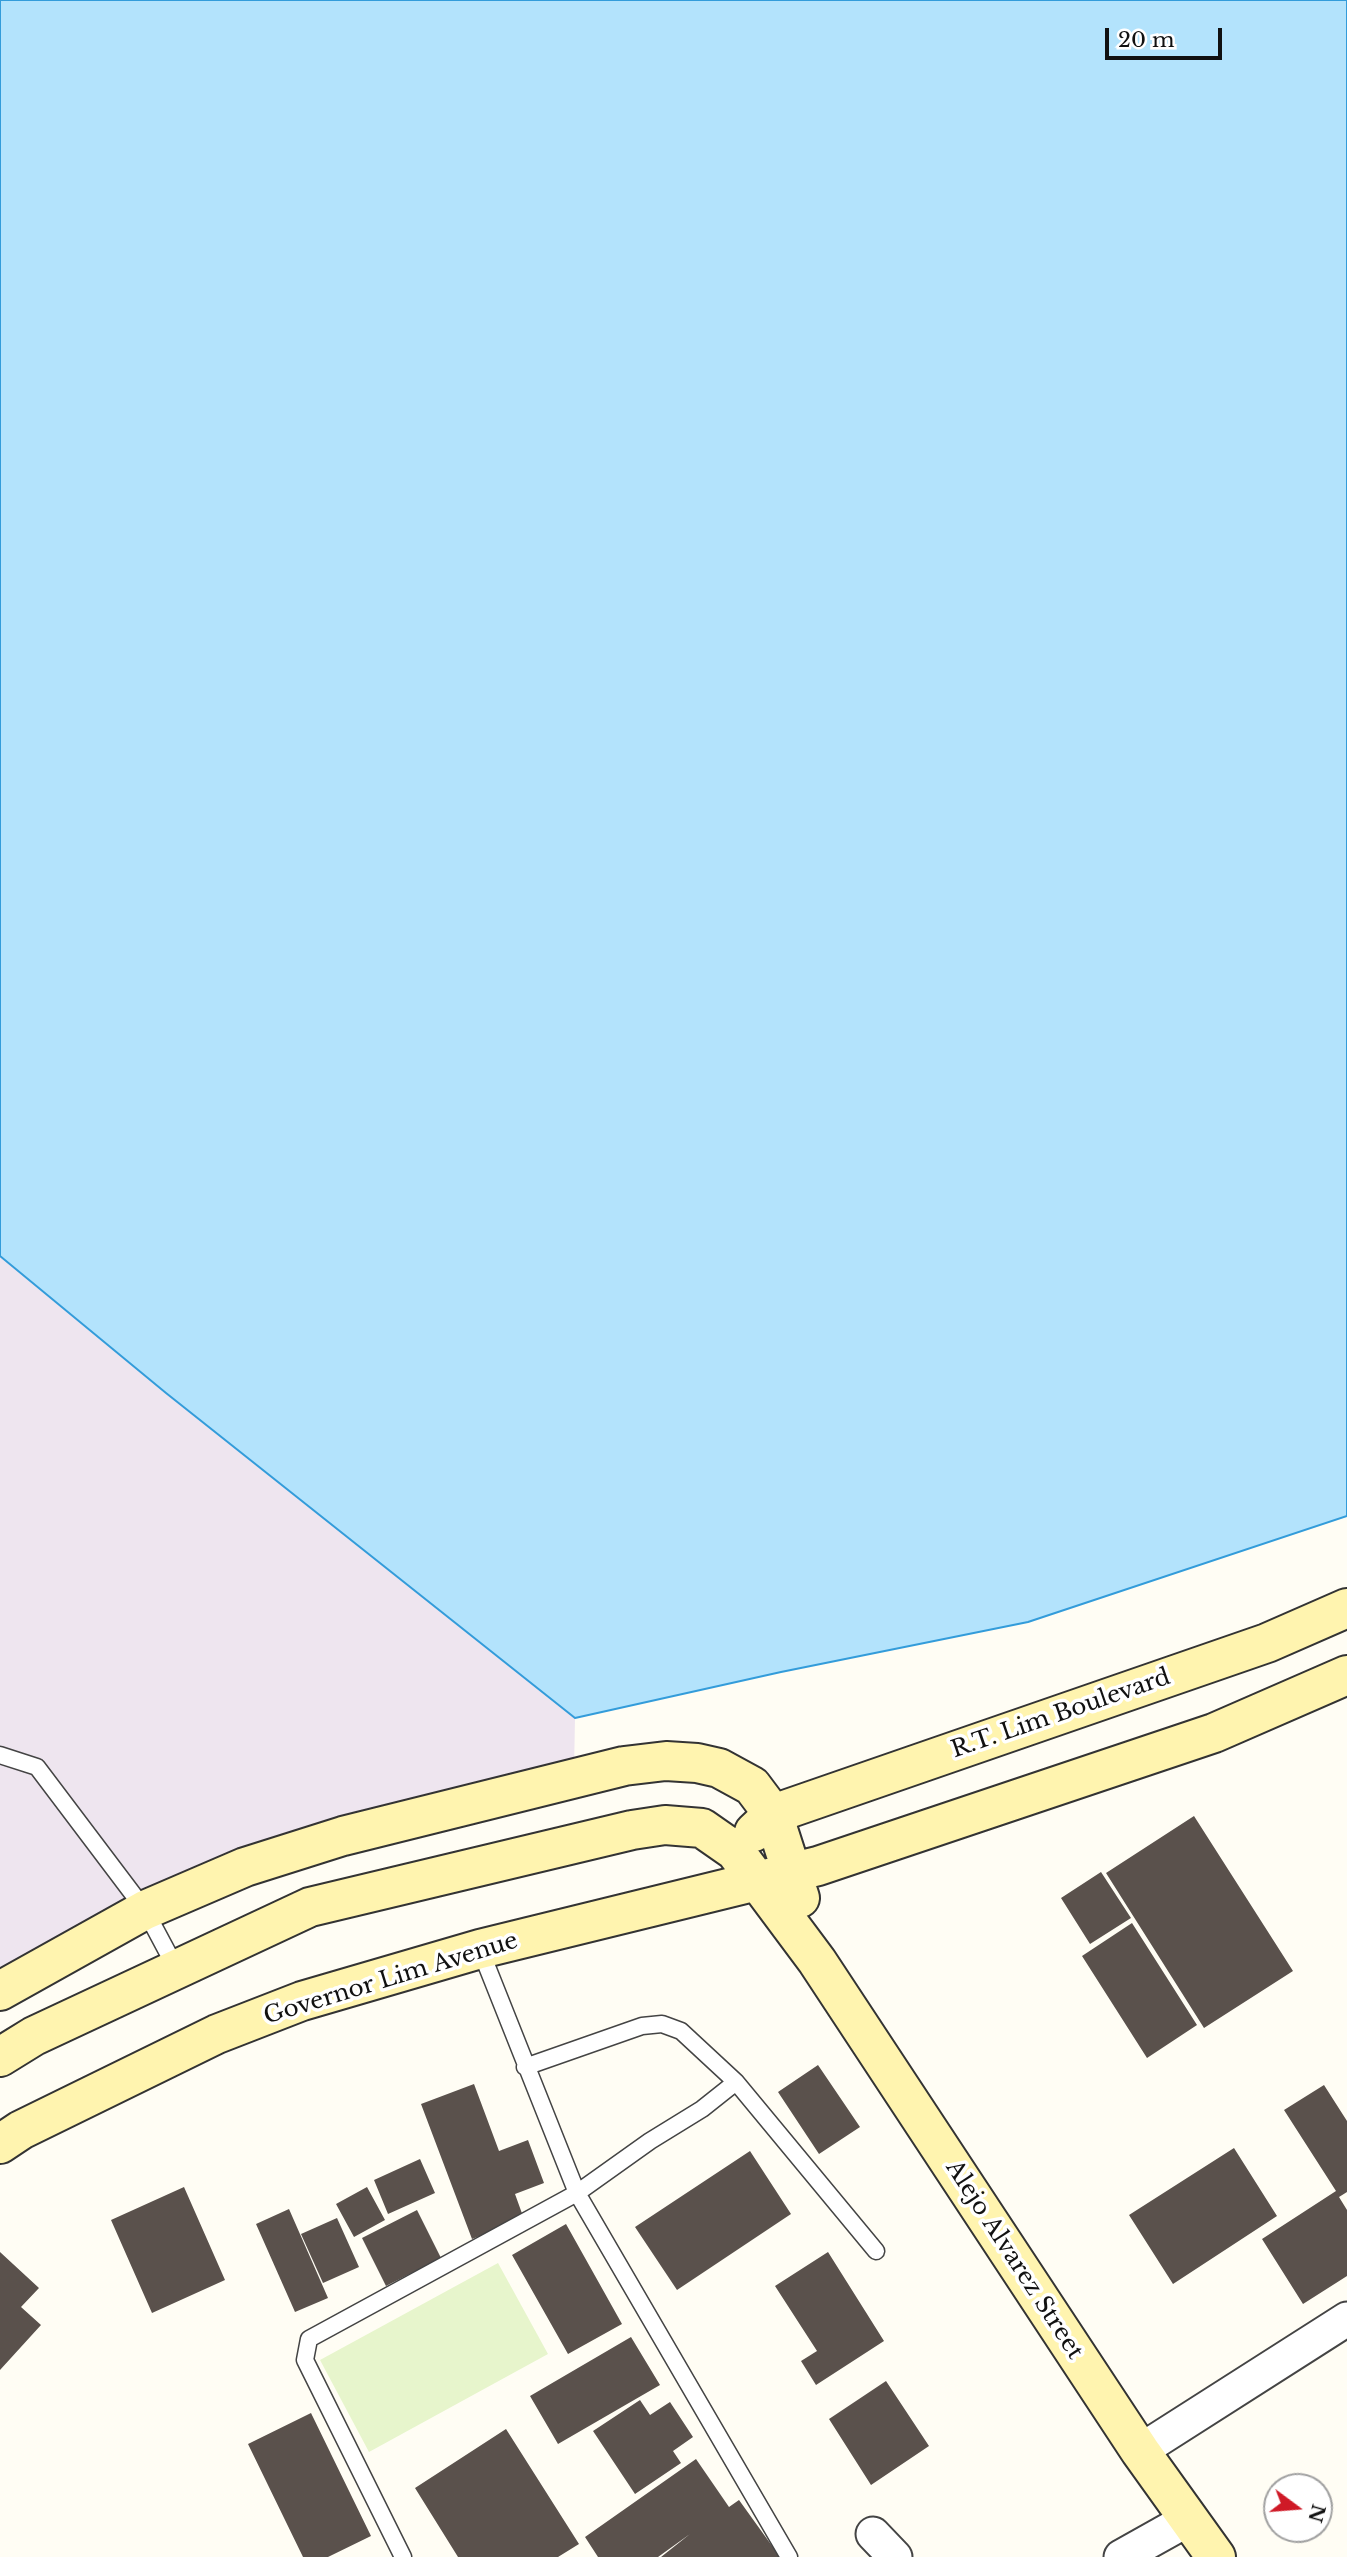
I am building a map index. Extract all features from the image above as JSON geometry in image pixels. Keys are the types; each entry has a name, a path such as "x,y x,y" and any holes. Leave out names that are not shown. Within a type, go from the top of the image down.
{"main road":[{"name":"R.T. Lim Boulevard","path":"773,1814 1267,1643 1347,1608"},
{"path":"777,1878 1214,1732 1347,1675"},
{"path":"0,1991 145,1910 245,1867 343,1836 624,1766 666,1761 719,1768 752,1786 773,1814 777,1878"},
{"name":"Governor Lim Avenue","path":"681,1901 773,1814"},
{"path":"0,2057 34,2036 310,1907 632,1830 664,1825 702,1828 777,1878"},
{"name":"Governor Lim Avenue","path":"0,2144 21,2130 217,2034 302,2001 480,1949 777,1878"},
{"name":"Alejo Alvarez Street","path":"777,1878 817,1961 1140,2451 1216,2557"}],"street":[{"path":"1140,2451 1347,2319"},
{"path":"1121,2557 1187,2520"}],"lane":[{"path":"0,1755 37,1768 145,1910 177,1970"},
{"path":"480,1949 577,2193 789,2557"},
{"path":"525,2067 642,2026 662,2024 681,2031 736,2082 876,2251"},
{"path":"403,2557 305,2360 309,2339 577,2193 650,2141 702,2109 736,2082"}],"shaded area":[{"path":"0,1256 166,1393 575,1718 574,1771 60,1937 0,1968"}],"green space":[{"path":"498,2263 548,2354 369,2452 320,2360"}],"water":[{"path":"0,0 1347,0 1347,1516 1028,1622 781,1672 575,1718 166,1393 0,1256"}],"building":[{"path":"1194,1816 1293,1971 1204,2028 1106,1873"},
{"path":"1101,1872 1131,1918 1090,1944 1061,1898"},
{"path":"1132,1923 1197,2025 1147,2058 1082,1956"},
{"path":"818,2065 860,2127 819,2154 778,2092"},
{"path":"474,2084 499,2151 528,2140 544,2183 515,2194 524,2219 472,2239 421,2104"},
{"path":"1324,2085 1347,2121 1347,2192 1339,2197 1347,2210 1347,2276 1303,2304 1262,2239 1336,2191 1284,2110"},
{"path":"1234,2148 1277,2216 1173,2284 1129,2215"},
{"path":"750,2151 791,2214 677,2290 635,2227"},
{"path":"420,2159 435,2193 388,2214 374,2180"},
{"path":"184,2187 225,2280 152,2313 111,2220"},
{"path":"367,2187 385,2220 354,2237 336,2204"},
{"path":"289,2209 328,2298 295,2312 256,2224"},
{"path":"417,2210 441,2258 386,2286 362,2238"},
{"path":"337,2218 359,2267 323,2283 301,2234"},
{"path":"566,2224 622,2324 568,2354 512,2255"},
{"path":"0,2252 39,2288 21,2307 41,2325 0,2370"},
{"path":"828,2252 884,2341 816,2385 801,2361 817,2351 775,2286"},
{"path":"631,2337 660,2385 558,2444 530,2396"},
{"path":"886,2381 929,2446 871,2485 829,2419"},
{"path":"640,2400 650,2415 670,2402 693,2437 673,2451 681,2463 635,2494 593,2431"},
{"path":"311,2413 371,2536 328,2557 303,2557 248,2444"},
{"path":"506,2429 579,2544 558,2557 458,2557 415,2488"},
{"path":"696,2459 729,2507 739,2500 780,2557 661,2557 690,2534 658,2557 598,2557 585,2537"}]}
